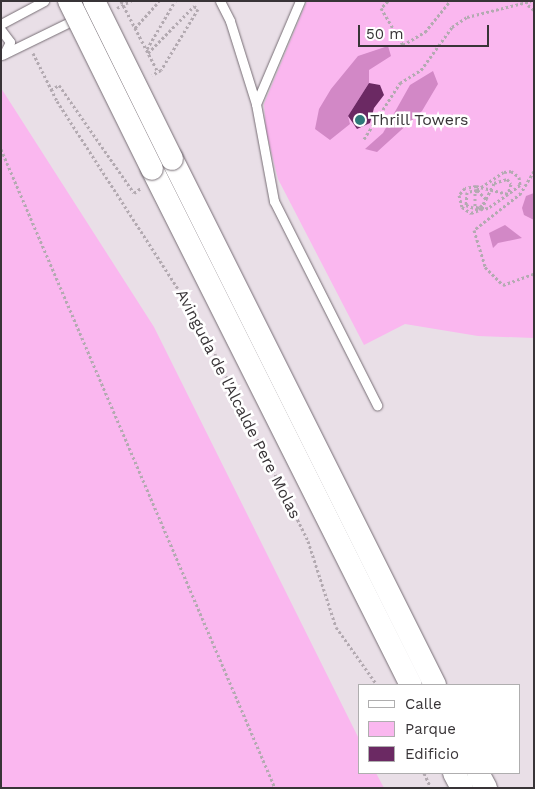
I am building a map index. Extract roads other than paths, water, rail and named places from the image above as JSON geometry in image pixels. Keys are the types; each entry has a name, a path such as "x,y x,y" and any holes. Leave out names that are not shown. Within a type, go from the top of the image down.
{"street":[{"name":"Avinguda de l'Alcalde Pere Molas","path":"69,1 162,164 434,684"},
{"name":"Avinguda de l'Alcalde Pere Molas","path":"94,1 162,164 411,684"},
{"path":"455,774 462,788"},
{"path":"479,774 486,788"}],"lane":[{"path":"1,24 44,1"},
{"path":"1,30 10,42 2,55 112,1"},
{"path":"220,1 230,21 256,104 274,200 377,405"},
{"path":"256,104 300,1"}],"place":[{"name":"Thrill Towers","path":"360,120"}]}
